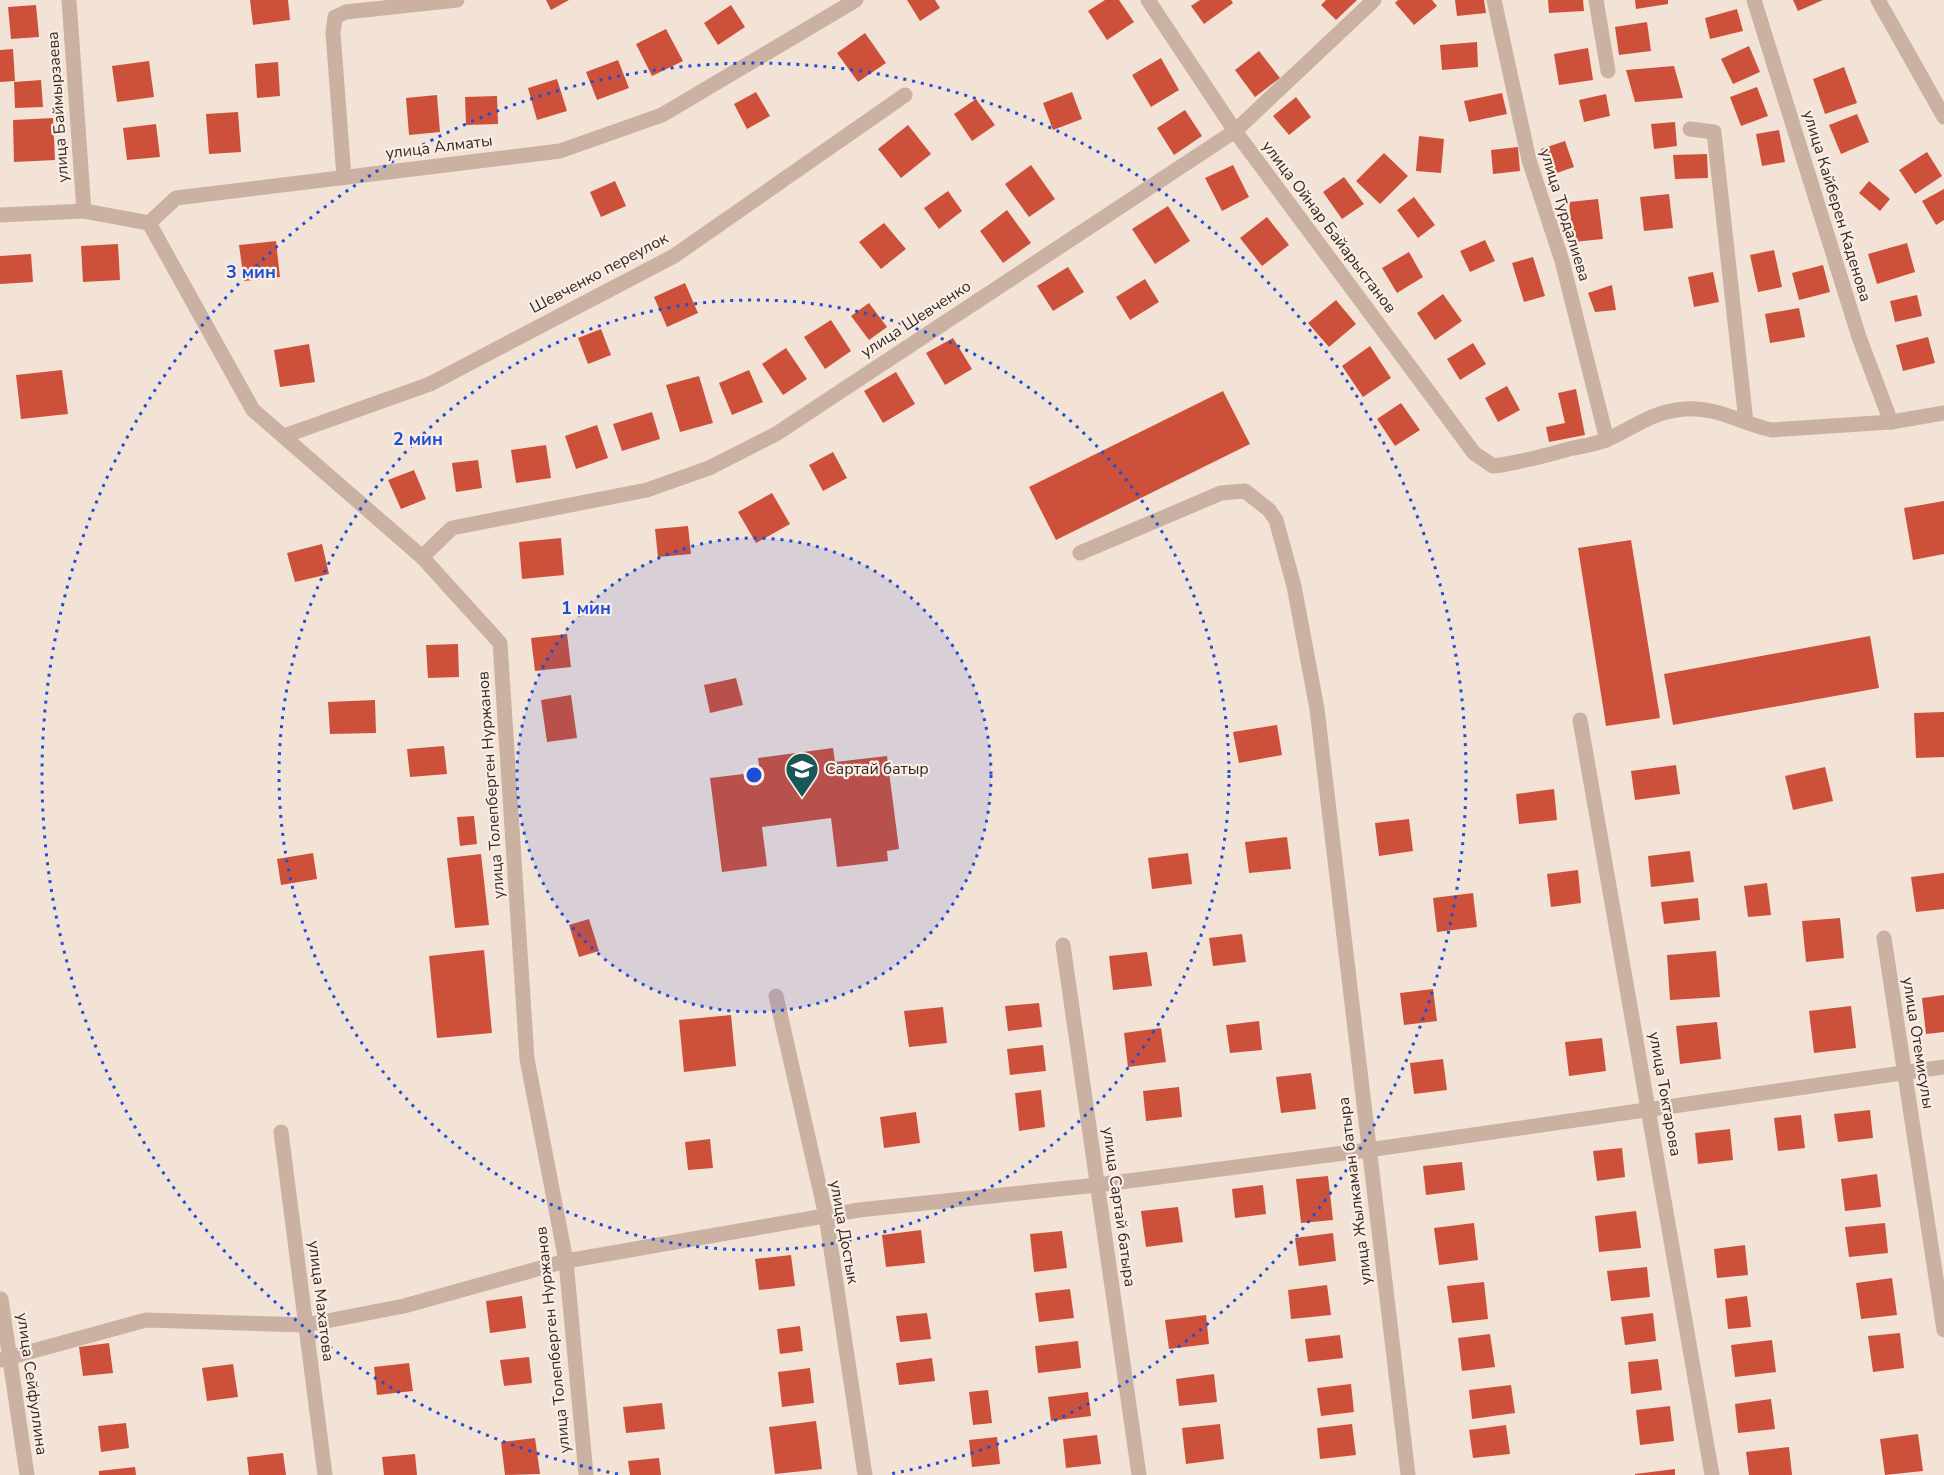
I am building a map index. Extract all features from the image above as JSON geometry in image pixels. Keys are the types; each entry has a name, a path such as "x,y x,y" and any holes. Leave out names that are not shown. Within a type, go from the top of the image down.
{"street":[{"name":"улица Баймырзаева","path":"69,0 84,211"},
{"path":"344,177 333,33 334,17 346,12 457,0"},
{"name":"улица Алматы","path":"149,223 176,198 560,151 662,116 856,0"},
{"name":"улица Ойнар Байарыстанов","path":"1148,0 1235,131 1474,453 1492,466 1607,440"},
{"name":"улица Шевченко","path":"422,557 452,528 647,490 709,468 766,439 1235,131 1374,0"},
{"name":"улица Турдалиева","path":"1494,0 1528,160 1562,261 1607,440"},
{"path":"1596,0 1608,71"},
{"name":"улица Кайберен Каденова","path":"1754,0 1859,337 1892,422"},
{"path":"1878,0 1944,117"},
{"name":"Шевченко переулок","path":"284,436 430,384 674,256 905,95"},
{"path":"1690,129 1714,132 1746,422"},
{"path":"0,215 84,211 149,223"},
{"name":"улица Толепберген Нуржанов","path":"149,223 253,410 422,557 501,643 527,1059 566,1261 586,1475"},
{"path":"1607,440 1652,414 1686,408 1717,412 1772,430 1892,422 1944,413"},
{"name":"улица Жылкаман батыра","path":"1080,553 1221,493 1245,491 1269,510 1276,520 1294,586 1317,709 1338,903 1408,1475"},
{"name":"улица Токтарова","path":"1580,720 1712,1475"},
{"name":"улица Отемисулы","path":"1884,938 1944,1330"},
{"name":"улица Сартай батыра","path":"1063,945 1138,1475"},
{"name":"улица Достык","path":"776,996 826,1216 865,1475"},
{"path":"5,1359 146,1320 306,1324 404,1306 566,1261 826,1216 1097,1185 1368,1150 1944,1068"},
{"name":"улица Махатова","path":"281,1132 325,1475"},
{"name":"улица Сейфуллина","path":"1,1299 5,1359 27,1475"}],"building":[{"path":"250,0 288,0 290,20 253,25"},
{"path":"546,0 569,0 551,10"},
{"path":"907,0 935,0 940,8 920,21"},
{"path":"1105,0 1119,0 1134,22 1107,40 1088,11"},
{"path":"1200,0 1231,0 1233,3 1204,24 1191,6"},
{"path":"1326,0 1357,0 1336,20 1321,5"},
{"path":"1398,0 1432,0 1437,6 1414,25 1395,3"},
{"path":"1455,0 1484,0 1486,13 1457,16"},
{"path":"1548,0 1583,0 1584,11 1549,13"},
{"path":"1635,0 1668,0 1668,4 1636,9"},
{"path":"1793,0 1823,0 1798,11"},
{"path":"36,5 39,37 11,39 8,7"},
{"path":"731,5 745,27 718,45 704,23"},
{"path":"1737,9 1743,31 1710,39 1705,18"},
{"path":"1647,22 1651,51 1619,55 1615,27"},
{"path":"666,29 683,61 652,76 636,44"},
{"path":"865,33 886,63 858,82 837,53"},
{"path":"1477,42 1478,67 1442,70 1440,45"},
{"path":"1749,46 1760,72 1733,84 1721,59"},
{"path":"1588,48 1593,80 1559,85 1554,54"},
{"path":"13,49 15,81 0,82 0,50"},
{"path":"1259,51 1280,78 1255,97 1235,70"},
{"path":"1161,58 1179,90 1151,107 1132,75"},
{"path":"618,60 629,88 597,100 586,72"},
{"path":"149,61 154,97 117,102 112,66"},
{"path":"278,62 280,96 257,98 255,64"},
{"path":"1674,66 1683,98 1635,102 1626,70"},
{"path":"1844,67 1857,103 1825,114 1813,79"},
{"path":"557,79 567,111 537,120 528,88"},
{"path":"41,80 43,107 15,108 14,82"},
{"path":"1757,87 1768,116 1741,126 1730,97"},
{"path":"756,92 770,116 747,129 734,104"},
{"path":"1072,92 1082,119 1053,130 1043,103"},
{"path":"1502,93 1507,114 1469,122 1464,101"},
{"path":"1606,94 1610,116 1584,122 1579,100"},
{"path":"437,95 440,132 409,135 406,98"},
{"path":"497,96 498,124 466,125 465,97"},
{"path":"1296,97 1311,117 1289,135 1273,116"},
{"path":"976,99 995,125 972,141 954,114"},
{"path":"1185,110 1202,136 1174,155 1157,128"},
{"path":"238,112 241,152 209,154 206,114"},
{"path":"1857,114 1869,142 1841,154 1829,125"},
{"path":"53,118 55,160 14,162 13,120"},
{"path":"1675,122 1677,146 1654,149 1651,124"},
{"path":"156,124 160,157 127,160 123,128"},
{"path":"908,125 931,154 901,178 878,149"},
{"path":"1779,130 1785,162 1762,166 1756,134"},
{"path":"1419,136 1444,139 1441,173 1416,171"},
{"path":"1565,141 1574,167 1551,175 1541,149"},
{"path":"1518,147 1520,171 1493,174 1491,150"},
{"path":"1927,152 1942,176 1915,194 1899,170"},
{"path":"1384,153 1408,176 1380,204 1356,181"},
{"path":"1707,154 1708,178 1675,179 1673,155"},
{"path":"1031,165 1055,199 1029,217 1005,184"},
{"path":"1233,165 1249,197 1222,211 1205,178"},
{"path":"1344,177 1364,204 1342,219 1323,192"},
{"path":"615,181 626,206 601,217 590,192"},
{"path":"1869,181 1890,199 1880,211 1859,193"},
{"path":"1944,189 1944,220 1936,225 1922,201"},
{"path":"948,191 962,211 939,229 924,208"},
{"path":"1669,194 1673,228 1644,231 1640,197"},
{"path":"1414,197 1435,225 1418,238 1397,210"},
{"path":"1598,199 1603,239 1573,242 1569,202"},
{"path":"1168,206 1190,241 1155,264 1132,229"},
{"path":"1007,210 1031,243 1003,263 980,231"},
{"path":"1267,217 1289,245 1262,266 1240,238"},
{"path":"884,223 906,249 881,269 859,242"},
{"path":"1485,240 1495,261 1470,272 1460,251"},
{"path":"276,241 280,277 244,281 239,245"},
{"path":"1907,243 1915,272 1877,284 1868,254"},
{"path":"118,244 120,280 83,282 81,246"},
{"path":"1774,250 1782,287 1758,292 1750,255"},
{"path":"1409,252 1423,277 1397,293 1382,268"},
{"path":"31,254 33,282 0,284 0,256"},
{"path":"1533,257 1545,296 1524,302 1512,263"},
{"path":"1823,265 1830,292 1799,300 1792,273"},
{"path":"1068,267 1084,292 1053,311 1037,286"},
{"path":"1713,272 1719,302 1694,307 1688,277"},
{"path":"1145,279 1159,302 1130,320 1116,297"},
{"path":"685,283 698,313 667,327 654,297"},
{"path":"1612,285 1616,310 1595,312 1588,293"},
{"path":"1443,294 1462,321 1435,340 1417,313"},
{"path":"1917,295 1922,316 1895,322 1890,301"},
{"path":"1336,300 1356,324 1329,347 1308,323"},
{"path":"869,303 887,327 869,340 851,316"},
{"path":"1799,308 1805,337 1770,343 1765,314"},
{"path":"831,320 851,351 825,369 804,337"},
{"path":"601,329 611,355 588,364 578,338"},
{"path":"1928,337 1935,363 1903,371 1896,345"},
{"path":"953,338 972,369 945,385 926,353"},
{"path":"1473,343 1486,364 1460,380 1447,359"},
{"path":"309,344 315,382 280,387 274,350"},
{"path":"1370,346 1391,378 1363,397 1342,366"},
{"path":"786,348 807,379 783,395 762,364"},
{"path":"62,370 68,414 21,419 16,375"},
{"path":"749,370 763,402 732,415 719,383"},
{"path":"896,372 915,404 883,423 864,391"},
{"path":"699,376 713,423 680,432 666,385"},
{"path":"1507,386 1520,410 1498,422 1485,398"},
{"path":"1576,389 1585,435 1549,442 1546,427 1565,423 1558,393"},
{"path":"1223,391 1250,444 1056,540 1029,487"},
{"path":"1401,403 1420,430 1395,446 1377,419"},
{"path":"652,412 660,439 622,451 613,424"},
{"path":"597,425 608,458 576,469 565,436"},
{"path":"546,445 551,478 516,483 511,450"},
{"path":"833,452 847,478 823,491 809,465"},
{"path":"478,460 482,488 456,492 452,463"},
{"path":"414,470 426,499 401,509 388,480"},
{"path":"772,493 790,524 756,543 738,512"},
{"path":"1944,501 1944,554 1913,560 1904,508"},
{"path":"688,526 691,554 658,557 655,529"},
{"path":"561,538 564,575 522,579 519,542"},
{"path":"1631,540 1660,718 1606,726 1578,548"},
{"path":"322,544 329,574 295,582 287,553"},
{"path":"567,634 571,667 535,671 531,638"},
{"path":"1870,636 1879,688 1673,725 1664,674"},
{"path":"458,644 459,677 428,678 426,645"},
{"path":"736,678 743,705 710,713 704,685"},
{"path":"571,695 577,738 547,742 541,700"},
{"path":"375,700 376,733 330,734 328,702"},
{"path":"1944,712 1944,757 1916,758 1914,713"},
{"path":"1277,725 1282,755 1239,763 1233,732"},
{"path":"444,746 447,774 410,777 407,749"},
{"name":"Сартай батыр","path":"833,748 835,762 887,756 899,849 887,851 888,861 837,867 831,818 762,827 767,866 722,872 710,778 760,772 758,758"},
{"path":"1676,765 1680,794 1635,800 1631,771"},
{"path":"1825,767 1833,801 1793,810 1785,776"},
{"path":"1554,789 1557,820 1519,824 1516,794"},
{"path":"474,816 477,844 460,846 457,817"},
{"path":"1409,819 1413,851 1379,856 1375,823"},
{"path":"1287,837 1291,869 1249,873 1245,842"},
{"path":"1690,851 1694,882 1651,887 1648,856"},
{"path":"313,853 317,879 281,885 277,859"},
{"path":"1188,853 1192,884 1152,889 1148,858"},
{"path":"481,854 489,925 455,928 447,858"},
{"path":"1578,870 1581,903 1551,907 1547,874"},
{"path":"1944,873 1944,909 1916,912 1911,877"},
{"path":"1767,883 1771,915 1748,917 1744,886"},
{"path":"1473,893 1477,927 1437,932 1433,898"},
{"path":"1698,898 1700,920 1664,924 1661,902"},
{"path":"1840,918 1844,958 1806,962 1802,921"},
{"path":"589,919 599,951 579,957 569,925"},
{"path":"1242,934 1246,962 1213,966 1209,938"},
{"path":"484,950 492,1033 437,1038 429,956"},
{"path":"1716,951 1720,997 1670,1000 1667,955"},
{"path":"1147,952 1152,986 1113,990 1109,956"},
{"path":"1433,989 1437,1021 1404,1025 1400,993"},
{"path":"1944,995 1944,1032 1926,1034 1922,998"},
{"path":"1039,1003 1042,1027 1008,1031 1005,1006"},
{"path":"1851,1006 1856,1048 1814,1053 1809,1011"},
{"path":"943,1007 947,1043 909,1047 904,1011"},
{"path":"731,1015 736,1066 684,1072 679,1020"},
{"path":"1259,1021 1262,1050 1230,1053 1226,1025"},
{"path":"1717,1022 1721,1059 1680,1064 1676,1026"},
{"path":"1161,1028 1166,1062 1128,1067 1124,1033"},
{"path":"1602,1038 1606,1071 1569,1076 1565,1042"},
{"path":"1043,1045 1046,1071 1010,1075 1007,1049"},
{"path":"1443,1059 1447,1090 1414,1094 1410,1063"},
{"path":"1311,1073 1316,1109 1281,1113 1276,1077"},
{"path":"1179,1087 1182,1117 1146,1121 1143,1091"},
{"path":"1041,1090 1045,1127 1019,1131 1015,1093"},
{"path":"1870,1110 1873,1138 1838,1142 1834,1114"},
{"path":"916,1112 920,1143 884,1148 880,1117"},
{"path":"1801,1115 1805,1148 1778,1151 1774,1118"},
{"path":"1730,1129 1733,1160 1698,1164 1695,1133"},
{"path":"710,1139 713,1168 688,1170 685,1142"},
{"path":"1622,1148 1625,1177 1597,1181 1593,1151"},
{"path":"1462,1162 1465,1190 1426,1195 1423,1166"},
{"path":"1877,1174 1881,1207 1845,1211 1841,1179"},
{"path":"1328,1176 1333,1220 1301,1223 1296,1179"},
{"path":"1263,1185 1266,1214 1235,1218 1232,1189"},
{"path":"1178,1207 1183,1242 1146,1247 1141,1211"},
{"path":"1636,1211 1641,1248 1599,1252 1595,1216"},
{"path":"1474,1223 1478,1260 1439,1265 1434,1228"},
{"path":"1885,1223 1888,1253 1849,1257 1845,1227"},
{"path":"921,1230 925,1263 886,1267 882,1235"},
{"path":"1062,1231 1067,1268 1034,1272 1030,1234"},
{"path":"1333,1233 1336,1261 1299,1266 1295,1238"},
{"path":"1745,1245 1748,1275 1717,1278 1714,1249"},
{"path":"791,1255 795,1286 759,1290 755,1259"},
{"path":"1647,1267 1650,1297 1611,1301 1607,1271"},
{"path":"1892,1278 1897,1315 1861,1319 1856,1283"},
{"path":"1484,1282 1488,1319 1452,1323 1447,1286"},
{"path":"1327,1285 1331,1315 1291,1319 1288,1290"},
{"path":"1070,1289 1074,1318 1039,1322 1035,1293"},
{"path":"522,1296 526,1328 490,1333 486,1301"},
{"path":"1747,1296 1751,1327 1728,1329 1725,1299"},
{"path":"927,1313 931,1339 900,1342 896,1316"},
{"path":"1653,1313 1656,1341 1625,1345 1621,1317"},
{"path":"1206,1315 1209,1344 1169,1349 1165,1320"},
{"path":"800,1326 803,1351 780,1354 777,1329"},
{"path":"1900,1333 1904,1368 1873,1372 1868,1336"},
{"path":"1490,1334 1495,1367 1462,1371 1458,1338"},
{"path":"1340,1335 1343,1358 1308,1362 1305,1339"},
{"path":"1772,1340 1776,1372 1735,1377 1731,1345"},
{"path":"1078,1341 1081,1368 1038,1373 1035,1346"},
{"path":"109,1343 113,1373 83,1376 79,1347"},
{"path":"529,1357 532,1383 504,1386 500,1360"},
{"path":"932,1358 935,1381 899,1385 896,1363"},
{"path":"1658,1359 1662,1390 1631,1394 1628,1362"},
{"path":"409,1363 413,1391 377,1395 374,1367"},
{"path":"233,1364 238,1397 207,1401 202,1368"},
{"path":"810,1368 814,1403 782,1407 778,1372"},
{"path":"1214,1374 1217,1402 1179,1406 1176,1379"},
{"path":"1351,1384 1354,1412 1321,1416 1317,1388"},
{"path":"1511,1385 1515,1413 1472,1419 1469,1390"},
{"path":"988,1390 992,1423 973,1425 969,1392"},
{"path":"1088,1392 1091,1416 1051,1421 1048,1397"},
{"path":"1771,1399 1775,1429 1738,1433 1735,1404"},
{"path":"662,1403 665,1429 626,1433 623,1407"},
{"path":"1670,1406 1674,1441 1640,1445 1636,1410"},
{"path":"816,1421 822,1469 775,1474 769,1427"},
{"path":"126,1423 129,1448 101,1452 98,1426"},
{"path":"1220,1424 1224,1459 1186,1464 1182,1428"},
{"path":"1352,1424 1356,1455 1320,1459 1317,1428"},
{"path":"1506,1425 1510,1454 1473,1458 1469,1430"},
{"path":"1918,1434 1923,1471 1885,1475 1880,1439"},
{"path":"1097,1435 1101,1464 1066,1468 1063,1439"},
{"path":"997,1437 1000,1464 972,1467 969,1440"},
{"path":"535,1438 540,1474 505,1475 501,1442"},
{"path":"1789,1447 1792,1475 1749,1475 1746,1452"},
{"path":"283,1453 286,1475 249,1475 247,1457"},
{"path":"415,1454 417,1475 384,1475 382,1457"},
{"path":"659,1458 661,1475 630,1475 628,1461"},
{"path":"135,1467 136,1475 99,1475 99,1471"},
{"path":"1675,1469 1675,1475 1635,1475 1635,1474"}],"place":[{"name":"Сартай батыр","path":"802,798"}]}
